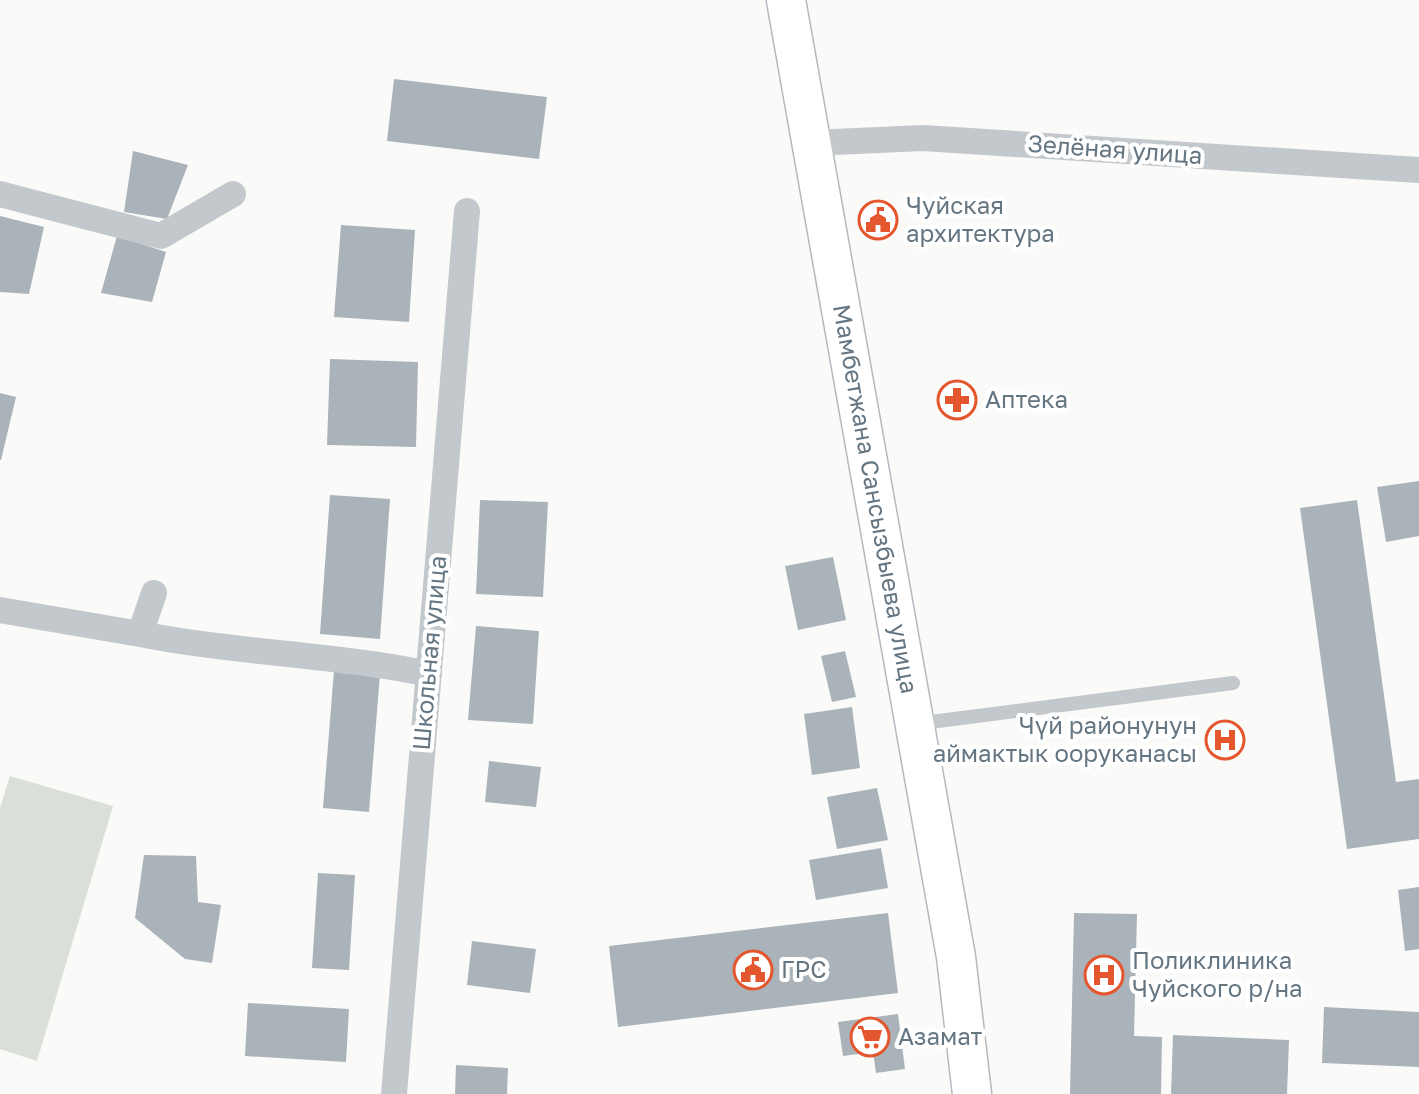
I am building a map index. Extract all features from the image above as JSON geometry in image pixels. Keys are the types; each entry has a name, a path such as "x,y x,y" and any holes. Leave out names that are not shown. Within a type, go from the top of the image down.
{"main road":[{"name":"Мамбетжана Сансызбыева улица","path":"786,0 956,957 972,1094"}],"street":[{"name":"Зелёная улица","path":"811,143 923,138 1419,170"},
{"path":"0,194 161,236 233,194"},
{"name":"Школьная улица","path":"394,1094 467,211"},
{"path":"140,634 154,593"},
{"path":"0,610 192,644 362,660 429,674"}],"lane":[{"path":"915,724 1233,683"}],"shaded area":[{"path":"10,776 113,806 37,1061 0,1049 0,808"}],"building":[{"path":"394,79 547,97 539,159 387,141"},
{"path":"133,151 188,165 167,219 124,212"},
{"path":"0,216 44,227 29,294 0,292"},
{"path":"341,225 415,230 409,322 334,317"},
{"path":"117,236 166,252 152,302 101,293"},
{"path":"330,359 418,362 416,447 327,445"},
{"path":"0,393 16,397 1,460 0,460"},
{"path":"1419,481 1419,536 1386,542 1377,487"},
{"path":"330,495 390,499 380,639 320,634"},
{"path":"480,500 548,502 543,597 476,594"},
{"path":"1357,500 1396,782 1419,779 1419,839 1347,849 1300,508"},
{"path":"833,557 846,620 798,630 785,566"},
{"path":"476,626 539,631 533,724 468,720"},
{"path":"845,651 856,697 832,702 821,656"},
{"path":"334,670 380,674 369,812 323,808"},
{"path":"852,707 860,768 812,775 804,714"},
{"path":"489,761 541,767 536,807 485,802"},
{"path":"877,788 888,840 837,849 827,797"},
{"path":"881,848 888,888 816,900 809,860"},
{"path":"144,855 196,856 198,902 221,905 212,963 185,959 135,918"},
{"path":"318,873 355,875 349,970 312,968"},
{"path":"1419,887 1419,949 1405,951 1398,890"},
{"name":"ГРС","path":"888,913 898,993 618,1027 609,946"},
{"name":"Поликлиника Чуйского р/на","path":"1074,913 1137,914 1134,1036 1162,1037 1161,1094 1070,1094"},
{"path":"472,941 536,949 530,993 467,985"},
{"path":"248,1003 349,1009 346,1062 245,1056"},
{"path":"1324,1007 1419,1012 1419,1067 1322,1063"},
{"name":"Азамат","path":"898,1014 905,1069 876,1073 873,1052 843,1056 838,1022"},
{"path":"1173,1035 1289,1040 1287,1094 1171,1094"},
{"path":"456,1065 508,1068 507,1094 455,1094"}],"place":[{"name":"Чуйская архитектура","path":"878,220"},
{"name":"Аптека","path":"957,400"},
{"name":"Чүй районунун аймактык ооруканасы","path":"1225,740"},
{"name":"ГРС","path":"753,970"},
{"name":"Поликлиника Чуйского р/на","path":"1104,975"},
{"name":"Азамат","path":"870,1037"}]}
